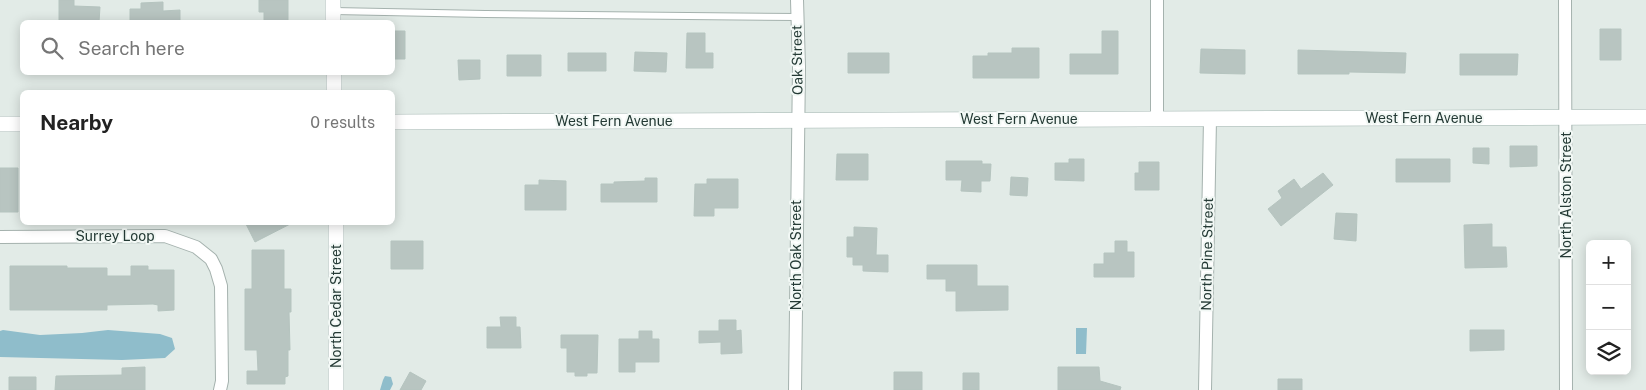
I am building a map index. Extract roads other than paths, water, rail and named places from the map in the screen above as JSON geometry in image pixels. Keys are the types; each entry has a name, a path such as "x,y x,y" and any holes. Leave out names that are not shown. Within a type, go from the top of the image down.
{"street":[{"name":"Oak Street","path":"797,121 799,67 798,0"},
{"path":"1157,0 1157,119"},
{"name":"North Alston Street","path":"1565,0 1566,390"},
{"path":"334,75 334,90"},
{"name":"West Fern Avenue","path":"395,122 1646,117"},
{"name":"North Pine Street","path":"1205,390 1210,119"},
{"name":"North Oak Street","path":"796,390 797,121"},
{"path":"0,124 20,124"},
{"name":"North Cedar Street","path":"336,225 336,390"},
{"name":"Surrey Loop","path":"0,237 165,236 196,247 211,259 221,286 222,381 220,390"}],"lane":[{"path":"333,11 797,17"}],"water":[{"path":"1076,328 1087,328 1086,354 1076,354"},
{"path":"108,330 160,334 172,338 175,349 165,358 122,360 0,357 0,331 40,335"},
{"path":"385,376 391,377 393,384 390,390 380,390 383,380"}]}
